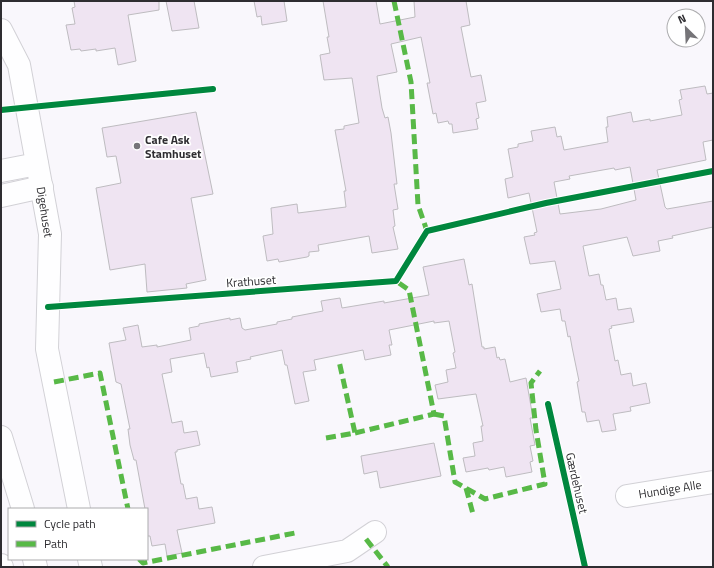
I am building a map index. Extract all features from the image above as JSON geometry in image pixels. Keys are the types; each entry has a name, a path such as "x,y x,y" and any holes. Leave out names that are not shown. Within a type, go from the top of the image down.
{"street":[{"name":"Digehuset","path":"1,30 19,65 50,234 47,349 79,508"},
{"path":"1,171 37,164"},
{"path":"1,196 42,187"},
{"path":"1,437 24,508"},
{"name":"Hundige Alle","path":"627,496 713,482"},
{"path":"264,567 347,551 376,532"}],"building":[{"path":"74,1 159,1 159,10 128,15 136,61 118,65 115,48 96,51 96,49 81,51 80,49 71,50 66,25 75,24 72,8 75,7"},
{"path":"166,1 194,1 199,28 172,31"},
{"path":"254,1 284,1 287,21 262,25 261,16 257,17"},
{"path":"323,1 376,1 380,24 415,17 414,1 466,1 470,25 461,27 468,63 471,77 481,75 486,101 476,103 479,118 476,119 478,129 453,133 452,124 449,124 448,121 438,123 436,113 433,114 427,83 430,83 421,37 391,44 397,72 377,76 382,108 385,118 388,117 391,133 397,184 394,184 398,209 393,210 395,226 393,227 398,249 372,253 369,236 318,245 319,251 309,252 309,256 307,257 279,262 278,259 267,261 263,236 273,234 271,208 297,204 298,213 346,207 344,191 346,191 335,130 344,129 344,126 359,123 352,78 324,80 320,55 330,53"},
{"path":"705,86 707,94 713,93 713,140 703,142 706,160 657,170 665,207 667,209 713,201 713,227 672,236 673,238 658,241 660,251 633,256 627,237 583,246 589,276 599,274 606,300 616,298 618,310 631,308 634,322 611,326 612,328 609,329 615,361 618,360 621,375 631,373 633,386 646,383 650,403 630,407 631,411 613,414 616,430 602,432 599,420 587,422 585,412 582,412 577,382 579,381 570,336 568,337 565,321 562,321 560,309 541,312 537,294 561,289 555,261 530,264 524,237 535,235 534,233 537,232 529,193 508,198 505,179 513,177 508,149 518,147 518,144 533,141 531,131 555,127 557,137 561,136 564,150 608,142 606,127 608,127 607,117 631,112 633,122 650,119 650,121 682,115 679,100 682,99 680,90","holes":["630,167 636,200 601,209 560,214 554,182 570,179 569,176 614,168 615,170"]},
{"path":"196,112 213,194 191,198 206,280 186,284 187,288 147,292 145,264 110,270 96,188 121,183 116,156 107,157 102,128"},
{"path":"464,259 469,285 472,284 482,347 484,347 484,349 495,347 497,358 499,357 500,360 505,359 510,382 526,378 533,418 530,418 535,445 530,446 533,461 530,462 532,472 506,477 504,467 466,472 463,458 475,456 473,443 483,441 481,426 483,426 476,394 438,399 435,385 448,382 446,370 456,368 453,353 455,352 449,321 434,323 434,321 389,330 392,345 389,345 391,355 365,360 363,350 314,360 316,370 303,372 309,401 295,404 287,365 285,365 282,350 250,357 251,359 236,362 238,372 211,377 209,367 207,368 204,353 170,359 172,372 162,374 172,423 182,421 184,433 197,431 200,445 177,450 177,452 175,452 181,484 183,484 186,499 197,497 199,509 212,507 215,523 177,530 182,553 167,556 165,544 152,546 150,536 148,536 148,508 145,508 136,460 134,460 130,445 128,429 130,429 121,384 116,382 109,343 126,340 123,328 138,325 142,347 157,345 157,347 191,340 189,328 199,326 199,324 230,318 230,320 240,318 242,328 245,330 277,324 277,322 292,319 292,317 323,311 321,301 340,298 342,308 384,301 384,303 429,295 423,267"},
{"path":"434,443 441,476 380,488 377,471 364,474 361,456"}],"marked path":[{"path":"394,1 411,82 418,205 427,231 430,230"},
{"path":"355,433 434,414 409,290 396,281"},
{"path":"326,438 355,433 339,361"},
{"path":"434,414 444,416 455,482 485,499 545,484 536,430 531,383 540,371"},
{"path":"54,382 100,373 128,508"},
{"path":"466,488 473,514"},
{"path":"140,560 143,563 295,533"},
{"path":"366,539 388,567"}],"cycle path":[{"path":"1,110 213,89"},
{"name":"Krathuset","path":"48,307 396,281 427,231 546,203 713,171"},
{"name":"Gærdehuset","path":"548,404 585,567"}],"place":[{"name":"Cafe Ask Stamhuset","path":"137,146"}]}
